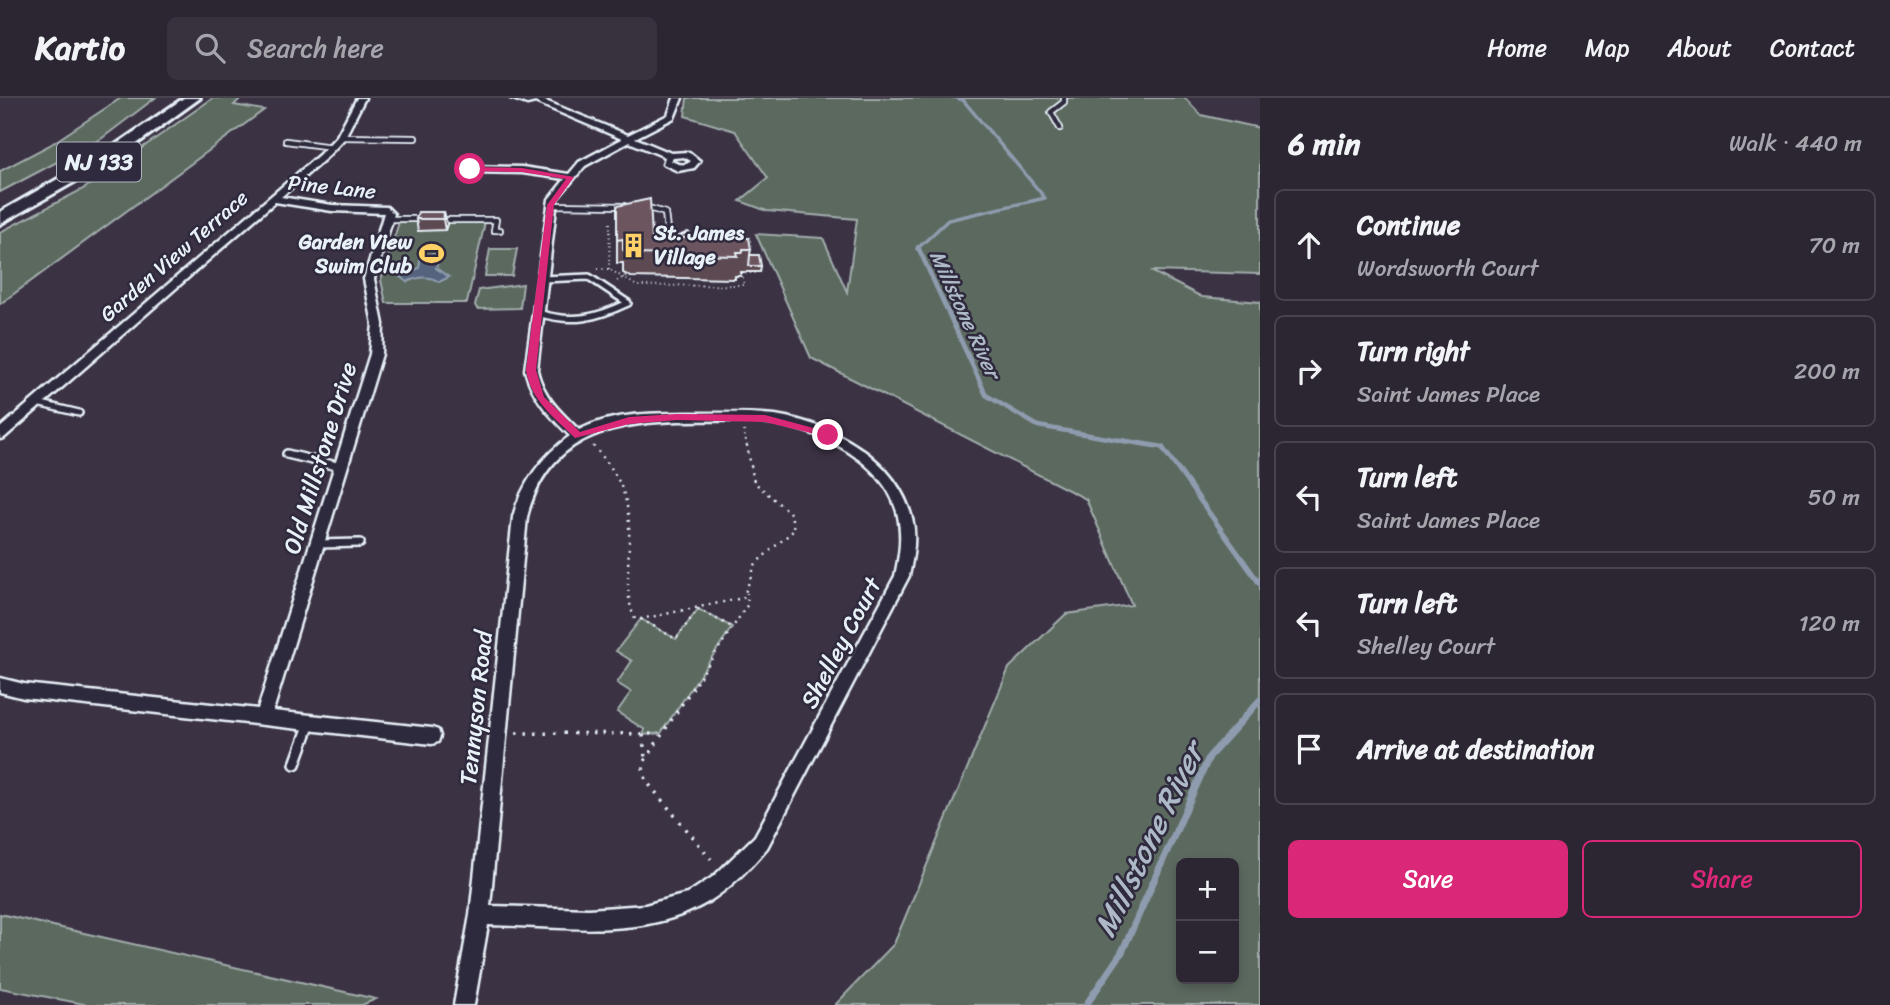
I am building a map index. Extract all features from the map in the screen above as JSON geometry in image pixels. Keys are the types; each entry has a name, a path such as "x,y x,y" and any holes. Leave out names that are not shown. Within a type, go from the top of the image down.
{"highway":[{"name":"NJ 133","path":"0,204 95,149 171,98"},
{"name":"NJ 133","path":"0,219 111,155 193,98"}],"street":[{"name":"Garden View Terrace","path":"0,435 332,147 341,137 361,98"},
{"path":"513,98 523,102 539,99 670,156"},
{"path":"584,440 541,399 534,386 531,370 551,205 571,177 593,157 671,116 678,98"},
{"path":"470,169 522,170 571,177"},
{"name":"Pine Lane","path":"274,199 388,215"},
{"name":"Old Millstone Drive","path":"263,718 376,354 378,324 369,279 388,215"},
{"name":"Shelley Court","path":"480,915 641,916 691,901 734,873 761,842 902,576 908,557 907,523 892,488 864,456 828,435 765,418 677,417 629,421 584,440"},
{"name":"Tennyson Road","path":"464,1005 480,915 524,498 536,477 584,440"},
{"path":"0,685 24,691 432,736"}],"lane":[{"path":"1060,128 1051,112 1064,102 1064,98"},
{"path":"341,137 415,138"},
{"path":"286,141 332,147"},
{"path":"551,205 646,206 660,210 666,216 669,251"},
{"path":"388,215 504,220"},
{"path":"496,220 494,230 500,230"},
{"path":"538,313 583,322 628,303 589,277 542,279"},
{"path":"37,403 79,413"},
{"path":"287,454 342,468"},
{"path":"318,544 360,543"},
{"path":"295,764 310,722"}],"path":[{"path":"609,269 610,222"},
{"path":"627,275 623,278 637,286 744,285 742,273 758,273"},
{"path":"658,277 659,285"},
{"path":"644,762 748,604 747,593 758,560 790,537 793,528 788,509 754,482 744,426"},
{"path":"584,440 614,466 628,495 628,587 635,618 735,601 747,593"},
{"path":"641,619 676,639 698,609"},
{"path":"698,609 732,627"},
{"path":"516,733 661,733"},
{"path":"643,735 643,772 647,782 711,859"}],"green space":[{"path":"121,98 155,98 101,139 0,192 0,171 50,145"},
{"path":"213,98 241,98 234,105 264,110 0,304 0,232 85,188"},
{"path":"687,98 1185,98 1201,115 1260,128 1260,274 1151,271 1202,297 1260,302 1260,1005 835,1005 894,944 1009,668 1066,614 1132,605 1086,499 811,358 756,234 823,238 847,292 857,219 767,211 740,201 768,178 735,131 685,116"},
{"name":"Garden View Swim Club","path":"399,222 485,222 467,303 386,303 381,280"},
{"path":"490,249 517,249 512,276 485,276"},
{"path":"523,284 520,308 477,309 475,305 479,290"},
{"path":"698,609 732,627 661,733 643,735 645,730 617,712 631,692 617,683 632,661 616,651 641,619 676,639"},
{"path":"0,914 376,999 362,1005 89,1005 0,988"}],"water":[{"path":"421,254 441,254 436,268 449,277 439,282 423,278 407,282 400,277 419,268"}],"building":[{"path":"650,199 652,238 749,238 751,249 737,252 738,256 631,254 623,250 623,239 617,240 617,206"},
{"path":"418,212 444,212 443,219 416,219"},
{"path":"688,232 692,235 677,237"},
{"path":"750,255 759,255 761,266 749,266"}],"waterway":[{"name":"Millstone River","path":"918,248 948,220 1045,198 963,100 957,98"},
{"name":"Millstone River","path":"918,248 986,395 1038,426 1130,442"},
{"name":"Millstone River","path":"1119,440 1162,447 1260,584"},
{"name":"Millstone River","path":"1086,1005 1122,952 1209,757 1260,700"}],"place":[{"name":"St. James Village","path":"634,245"},
{"name":"Garden View Swim Club","path":"432,254"}],"route":[{"path":"470,169 522,170 571,177 551,205 531,370 534,386 541,399 578,436 629,421 677,417 765,418 788,422 828,435"}]}
